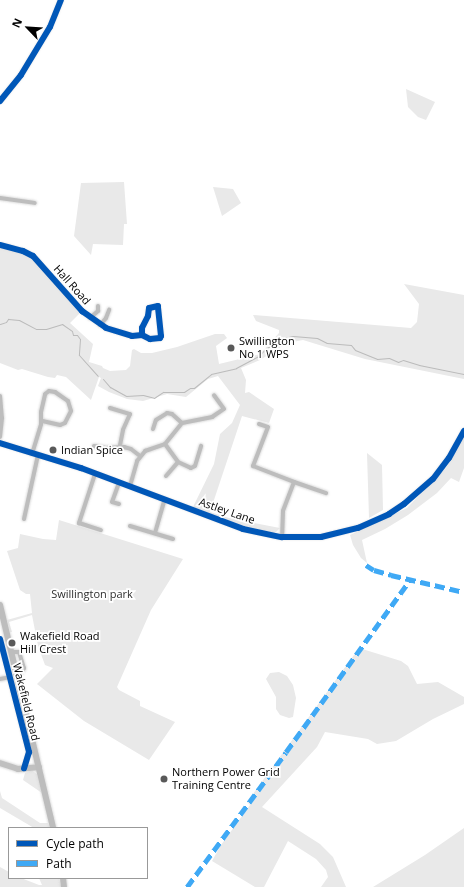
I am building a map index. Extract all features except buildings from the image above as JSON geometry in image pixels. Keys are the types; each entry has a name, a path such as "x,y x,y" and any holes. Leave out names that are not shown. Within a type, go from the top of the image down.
{"main road":[{"name":"Wakefield Road","path":"0,605 2,624 11,652 13,676 39,767 53,827"}],"street":[{"path":"0,101 28,65 50,26 61,0"},
{"path":"0,198 35,203"},
{"name":"Hall Road","path":"0,245 23,251 33,256 71,300 90,318 100,325 132,336 142,335"},
{"name":"Hall Road","path":"90,318 98,311 98,306"},
{"path":"158,306 161,337 150,339 142,335 142,328 148,316 149,308 158,306"},
{"path":"100,325 106,318 109,310"},
{"path":"32,454 42,421 43,398 46,392 55,392 69,403 71,411 65,423 60,425 42,421"},
{"path":"130,486 140,456 151,448 165,444 182,423 212,417 225,410 214,395"},
{"path":"0,396 2,428 0,437"},
{"path":"110,408 130,414 135,413"},
{"path":"153,429 156,420 166,413 172,414 182,423"},
{"path":"120,446 123,430 130,414"},
{"path":"259,424 268,427 253,466 326,493"},
{"name":"Astley Lane","path":"0,443 130,486 242,529 282,537 321,537 358,528 389,514 419,492 433,479 449,458 464,431"},
{"path":"165,444 178,462 192,468"},
{"path":"94,446 106,448 120,446 131,449 140,456"},
{"path":"192,474 192,468 196,465 201,446"},
{"path":"24,519 38,455"},
{"path":"166,476 178,462"},
{"path":"95,474 79,523 101,530"},
{"path":"282,537 283,511 294,482"},
{"path":"119,483 112,502 119,504"},
{"path":"156,533 165,499"},
{"path":"130,526 173,539"},
{"name":"Wakefield Road","path":"0,639 13,676 29,752 24,768"},
{"path":"0,679 23,672 24,668 19,652 11,652"},
{"path":"0,762 11,767 39,767"}],"green space":[{"path":"406,89 435,102 426,120 418,117 408,107"},
{"path":"124,182 127,224 124,224 123,245 93,244 91,255 74,236 81,183"},
{"path":"213,187 233,189 241,203 222,216"},
{"path":"0,248 21,252 36,262 80,313 70,323 93,344 89,362 102,366 110,371 126,370 130,366 132,350 134,349 141,353 152,353 177,347 215,334 224,334 227,338 216,346 219,364 260,354 279,333 279,330 256,321 253,315 411,328 417,322 419,304 404,284 464,295 464,379 365,359 303,340 287,343 260,360 241,368 246,380 245,393 249,392 274,409 269,423 242,416 210,512 229,518 280,528 273,533 243,526 193,507 214,464 220,434 232,423 240,405 218,376 208,379 186,397 167,394 143,401 127,399 98,386 101,378 99,377 91,400 66,377 57,375 55,378 48,377 22,369 18,370 0,363"},
{"path":"464,437 464,468 459,482 451,478 437,493 408,515 385,529 362,540 367,563 361,558 353,545 350,535 407,508 446,468"},
{"path":"367,453 382,465 383,510 369,518"},
{"name":"Swillington park","path":"59,520 183,559 151,610 117,687 119,690 140,701 140,706 175,722 149,760 84,721 37,684 53,668 45,665 38,646 32,615 9,622 12,632 10,632 7,620 32,613 30,594 26,594 20,590 7,551 18,548 20,534 56,540"},
{"path":"359,648 401,661 408,666 417,684 438,682 464,697 464,704 433,719 396,741 377,744 368,739 325,732 317,747 262,807 320,844 333,857 346,887 321,887 328,877 326,870 316,859 288,841 264,887 255,887 212,861 221,845 250,805 247,802"},
{"path":"279,672 287,676 293,685 296,698 293,717 289,718 280,715 276,709 276,697 266,679 270,673"},
{"path":"31,770 37,774 42,793 23,780 25,773"},
{"path":"0,791 2,798 40,823 48,823 50,827 32,827 0,808"},
{"path":"464,828 464,887 373,887 425,855"},
{"path":"0,867 8,871 8,879 24,879 42,885 39,879 59,879 61,887 0,887"}],"waterway":[{"path":"0,324 6,322 8,319 19,320 36,329 46,329 62,324 72,331 73,335 77,335 80,339 79,355 98,376"},
{"path":"103,379 110,387 126,396 143,395 154,398 163,392 184,392 190,388 194,388 211,374 236,368 259,356 265,349 284,338 293,336 317,338 327,343 351,345 355,350 377,359 389,358 398,362 403,360 419,365 464,374"}],"marked path":[{"path":"366,565 374,570 391,575 464,592"},
{"path":"187,887 410,580"}],"cycle path":[{"path":"0,101 21,75 50,27 61,0"},
{"path":"0,245 23,251 33,256 82,311 106,328 132,336 142,335 150,339 160,338 158,306 149,308 148,316 142,328 142,335"},
{"path":"0,443 81,468 243,529 282,537 321,537 358,528 389,514 404,504 433,479 449,458 464,431"},
{"path":"0,639 29,752 24,768"}],"place":[{"name":"Swillington No 1 WPS","path":"231,348"},
{"name":"Indian Spice","path":"53,450"},
{"name":"Wakefield Road Hill Crest","path":"12,643"},
{"name":"Northern Power Grid Training Centre","path":"164,779"}]}
